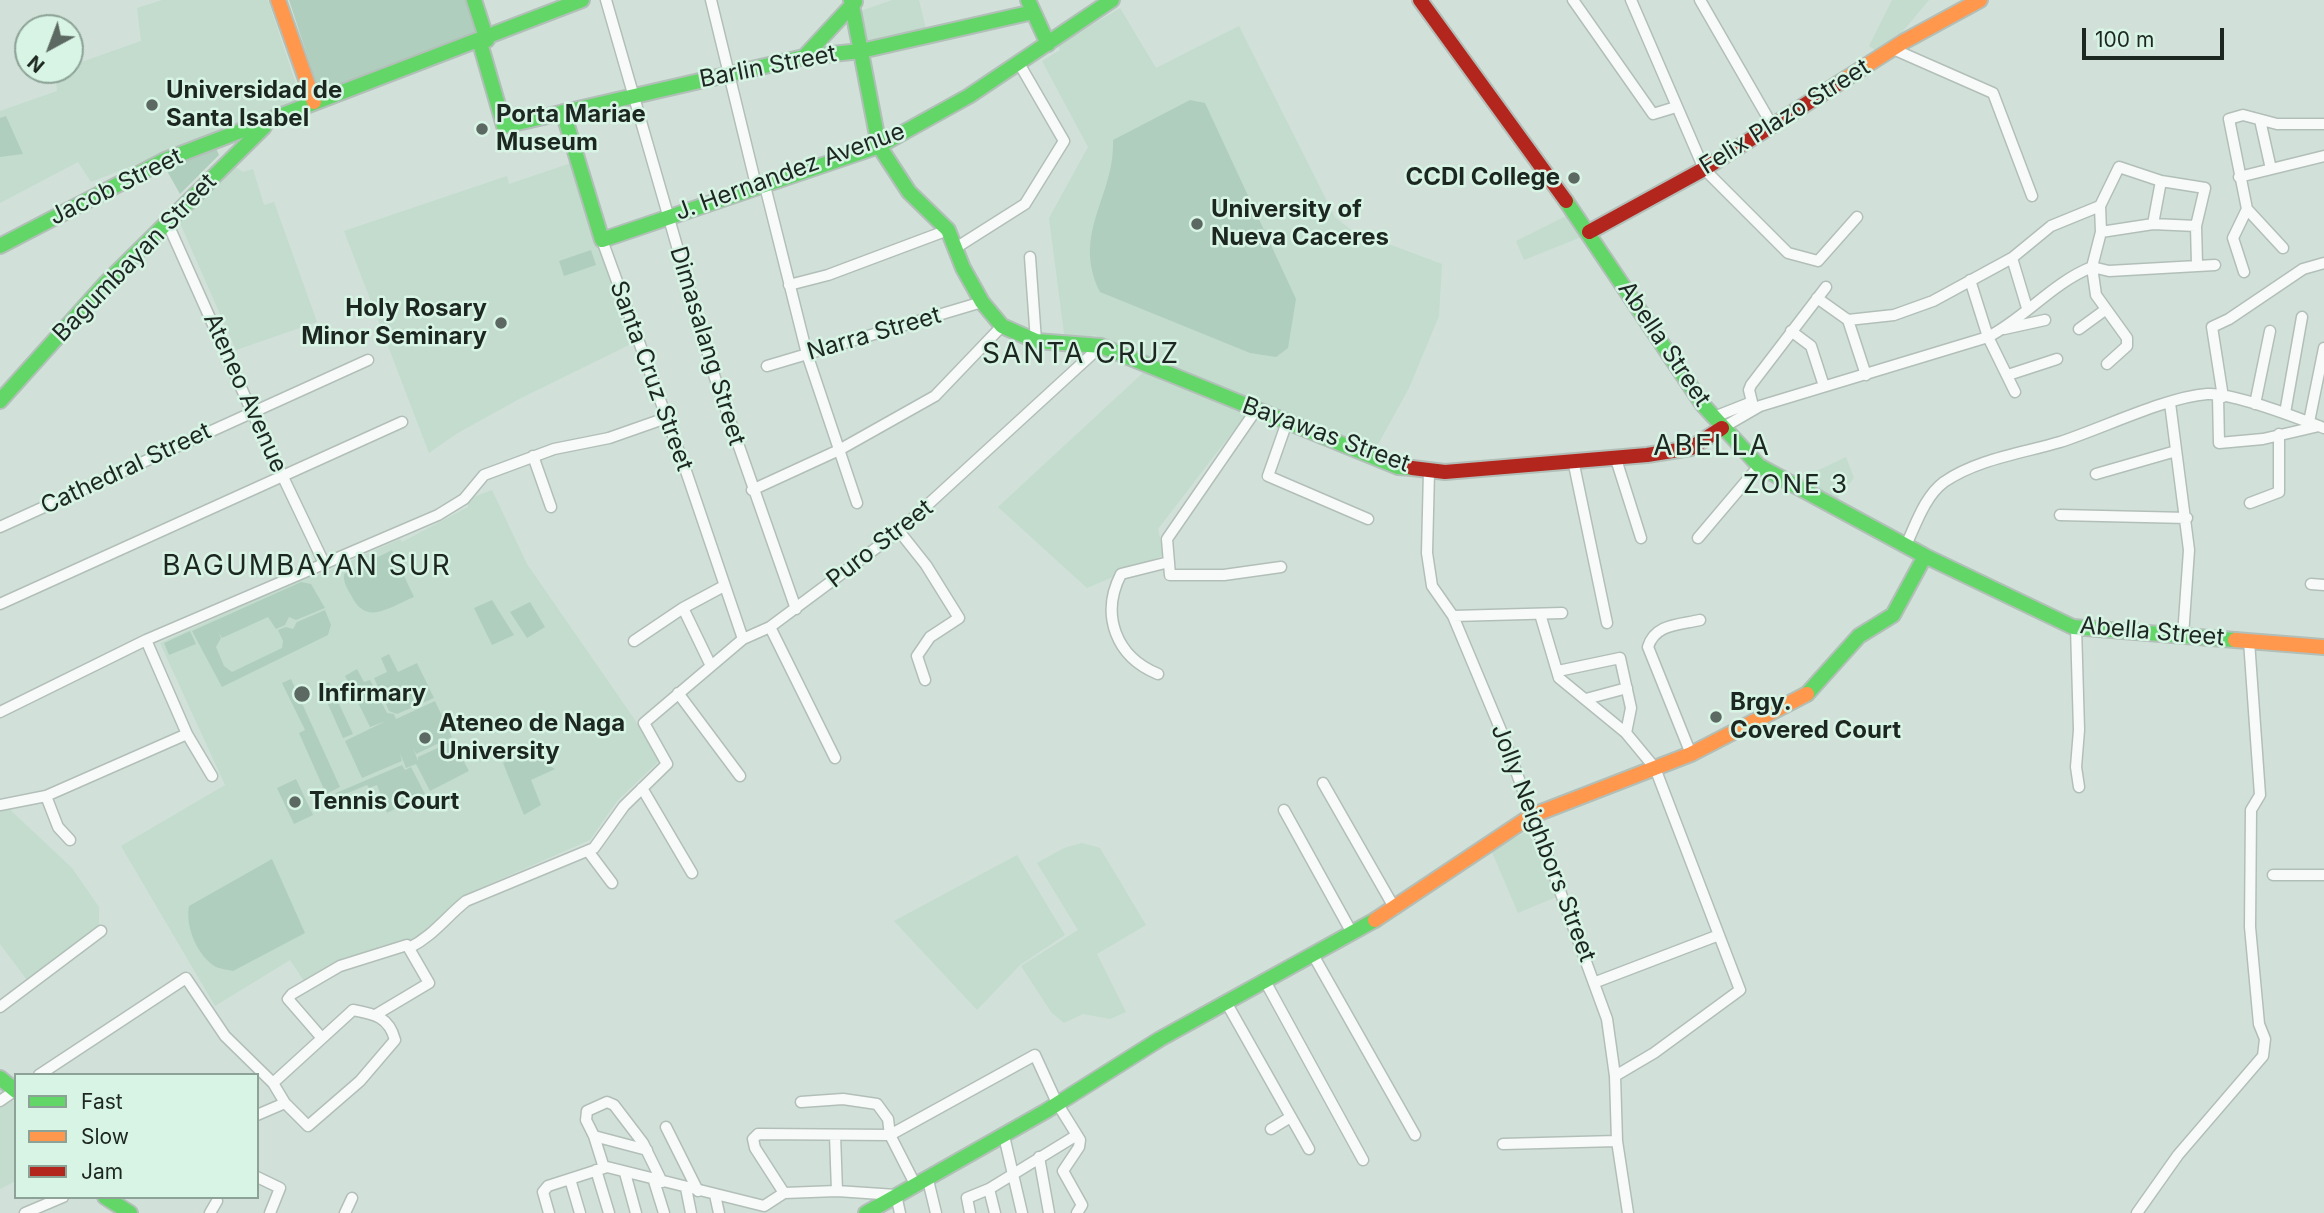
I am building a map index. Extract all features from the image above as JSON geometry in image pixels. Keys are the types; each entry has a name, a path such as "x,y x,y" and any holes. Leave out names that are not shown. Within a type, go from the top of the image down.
{"street":[{"path":"278,0 314,102"},
{"path":"474,0 484,41"},
{"name":"Jacob Street","path":"0,246 164,161 314,102 484,41 582,0"},
{"name":"Dimasalang Street","path":"606,0 666,216 752,490 796,609"},
{"path":"711,0 807,354 857,503"},
{"name":"J. Hernandez Avenue","path":"602,240 760,184 879,146 908,132 1020,65 1112,0"},
{"name":"Abella Street","path":"1420,0 1589,232 1718,423 1759,466 1926,556 2076,627 2324,647"},
{"path":"1573,0 1653,114 1676,107"},
{"path":"1631,0 1704,169 1788,253 1818,261 1857,216"},
{"path":"1700,0 1772,125"},
{"name":"Felix Plazo Street","path":"1589,232 1704,169 1893,49 1980,0"},
{"path":"854,1 879,146 909,192 948,230 954,249 982,302 1002,326 1035,341 1030,257"},
{"path":"804,57 854,1"},
{"path":"1030,6 1048,44"},
{"name":"Barlin Street","path":"484,41 503,126 804,57 861,51 1030,6"},
{"path":"1893,49 1993,93 2032,196"},
{"path":"954,249 1025,204 1064,141 1020,65"},
{"name":"Santa Cruz Street","path":"563,111 602,240 743,639"},
{"path":"2283,248 2247,209 2229,119 2234,115 2277,124 2324,124"},
{"name":"Bagumbayan Street","path":"0,401 105,284 273,119"},
{"path":"2260,120 2271,169"},
{"path":"2239,177 2324,156"},
{"path":"2107,365 2127,346 2127,338 2096,295 2092,267 2101,233 2100,206 2119,167 2161,181 2205,188 2196,226 2197,264"},
{"path":"2153,224 2161,181"},
{"path":"1848,320 1894,315 1933,301 2012,258 2051,226 2100,206"},
{"path":"2244,272 2233,238 2247,209"},
{"name":"Ateneo Avenue","path":"167,222 251,412 324,563"},
{"path":"2101,233 2153,224 2196,226"},
{"path":"789,285 828,275 948,230"},
{"path":"2012,258 2027,308"},
{"path":"2322,427 2263,439 2220,443 2221,396 2212,327 2229,319 2303,269 2324,262"},
{"path":"2003,330 2027,308 2092,267 2109,271 2215,265"},
{"path":"1970,280 1988,337 2015,392"},
{"path":"1718,423 1730,410 1752,401 1749,390 1751,384 1826,286"},
{"path":"1817,298 1848,320 1866,375"},
{"name":"Narra Street","path":"767,366 982,302"},
{"path":"2079,329 2105,310"},
{"path":"2285,413 2302,317"},
{"path":"1718,423 1736,421 1760,406 1988,337 2003,330 2045,320"},
{"path":"752,490 839,450 935,397 1002,326"},
{"path":"1791,331 1811,346 1824,386"},
{"path":"2255,404 2270,331"},
{"name":"Bayawas Street","path":"1035,341 1101,346 1398,467 1429,471 1647,455 1691,448 1718,423"},
{"name":"Puro Street","path":"642,788 667,764 644,723 743,639 770,627 796,609 899,531 1101,346"},
{"path":"2309,422 2324,348"},
{"path":"2008,375 2057,359"},
{"name":"Cathedral Street","path":"0,527 368,360"},
{"path":"1906,545 1932,492 1947,480 2005,457 2060,442 2170,403 2208,393 2255,404 2322,427"},
{"path":"2170,403 2187,518 2188,587 2183,636"},
{"path":"1256,410 1167,539 1170,575 1224,575 1281,568"},
{"path":"1730,410 1736,421"},
{"path":"0,712 146,640 438,515 464,499 484,475 533,456 579,442 609,438 666,418"},
{"path":"0,604 402,422"},
{"path":"1287,422 1268,475 1368,519"},
{"path":"2250,503 2279,492 2279,434"},
{"path":"2096,474 2176,451"},
{"path":"533,456 551,507"},
{"path":"1615,456 1641,538"},
{"path":"1573,460 1607,623"},
{"path":"1698,538 1759,466"},
{"name":"Jolly Neighbors Street","path":"1429,471 1427,553 1432,586 1453,615 1502,733 1531,816 1596,982 1607,1019 1615,1076 1617,1141 1628,1213"},
{"path":"2060,515 2187,518"},
{"path":"899,531 926,565 959,618 930,637 917,656 925,680"},
{"path":"866,1213 1004,1136 1226,1002 1395,909 1531,816 1691,754 1783,709 1812,691 1859,636 1893,615 1926,556"},
{"path":"1157,674 1125,654 1116,637 1114,588 1121,574 1169,562"},
{"path":"2311,584 2324,585"},
{"path":"634,640 682,608 724,586"},
{"path":"682,608 710,666"},
{"path":"1453,615 1562,613"},
{"path":"1540,614 1559,678 1626,733 1655,768 1740,989 1654,1053 1615,1076"},
{"path":"1691,754 1648,647 1651,636 1660,628 1700,620"},
{"path":"770,627 835,758"},
{"path":"2076,627 2079,730 2076,767 2079,786"},
{"path":"146,640 187,734 212,776"},
{"path":"2137,1213 2178,1155 2263,1056 2265,1040 2259,1024 2250,927 2251,810 2260,795 2243,641"},
{"path":"1558,671 1620,658 1631,708 1626,733"},
{"path":"1586,699 1627,688"},
{"path":"678,693 740,776"},
{"path":"0,805 46,796 187,734"},
{"path":"1323,783 1395,909"},
{"path":"409,948 437,930 450,914 467,901 594,848 608,826 642,788 692,873"},
{"path":"46,796 58,827 70,840"},
{"path":"1284,810 1352,933"},
{"path":"588,850 612,883"},
{"path":"2273,875 2324,875"},
{"path":"0,1007 101,931"},
{"path":"1596,982 1719,935"},
{"path":"321,1037 288,999 292,994 340,966 407,946 429,983 377,1014"},
{"path":"1312,953 1415,1135"},
{"path":"42,1073 186,978 225,1036 273,1083 285,1103 308,1126 360,1081 395,1040 392,1027 377,1014 353,1010 273,1083"},
{"path":"1265,981 1363,1160"},
{"path":"1226,1002 1289,1118 1309,1149"},
{"path":"784,1193 753,1139 758,1134 890,1135 1035,1055 1057,1103 1077,1135 1079,1147 1062,1175 1082,1205 1077,1213"},
{"path":"0,1078 14,1090"},
{"path":"801,1102 843,1099 877,1104 888,1119 890,1135 922,1183 936,1213"},
{"path":"608,1213 594,1136 586,1120 587,1111 607,1102 614,1105 647,1150 658,1182 664,1213"},
{"path":"259,1114 285,1103"},
{"path":"1271,1129 1289,1118"},
{"path":"666,1127 698,1191"},
{"path":"835,1135 837,1191"},
{"path":"970,1213 967,1198 989,1189 1013,1171 1077,1135"},
{"path":"594,1136 647,1150"},
{"path":"1004,1136 1022,1213"},
{"path":"1503,1144 1617,1141"},
{"path":"1039,1157 1049,1213"},
{"path":"549,1213 543,1192 548,1186 600,1169 715,1195 744,1208 776,1208 784,1193"},
{"path":"625,1173 636,1213"},
{"path":"259,1178 280,1188 270,1213"},
{"path":"570,1179 580,1213"},
{"path":"686,1188 691,1213"},
{"path":"989,1189 995,1213"},
{"path":"784,1193 837,1191 896,1195"},
{"path":"715,1195 719,1213"},
{"path":"896,1195 900,1213"},
{"path":"345,1213 352,1198"},
{"path":"25,1213 58,1199"},
{"path":"108,1199 130,1213"},
{"path":"211,1213 217,1200"}],"shaded area":[{"name":"Universidad de Santa Isabel","path":"162,0 268,0 301,99 91,182 78,162 0,203 0,111 57,91 56,84 84,84 84,61 141,41 137,8"},
{"path":"289,0 467,0 479,35 319,92"},
{"path":"892,0 919,0 926,29 864,41 858,12"},
{"path":"1892,0 1929,0 1883,55 1869,46"},
{"name":"University of Nueva Caceres","path":"1120,8 1156,68 1239,26 1335,217 1351,230 1442,264 1439,316 1409,388 1376,448 1094,335 1081,341 1065,341 1049,218 1088,147 1042,61 1060,50 1058,45"},
{"path":"1190,100 1205,103 1296,299 1288,348 1276,357 1250,353 1100,292 1092,271 1092,233 1108,180 1113,140"},
{"path":"6,116 23,154 0,157 0,118"},
{"path":"215,146 219,155 180,194 167,171"},
{"name":"Holy Rosary Minor Seminary","path":"571,163 631,344 519,399 456,434 429,453 344,231 507,176 509,184"},
{"path":"233,165 243,172 253,169 264,205 274,202 317,322 236,350 179,221"},
{"path":"1570,214 1584,236 1524,260 1516,241"},
{"path":"591,250 596,265 564,276 559,261"},
{"path":"1146,370 1248,412 1158,529 1164,555 1087,588 998,507"},
{"path":"1846,457 1854,478 1836,500 1800,479"},
{"name":"Ateneo de Naga University","path":"492,490 527,564 635,720 659,761 617,801 590,840 462,896 433,929 413,941 344,958 304,981 290,960 215,1006 121,846 225,785 160,643 310,575 312,578 400,539 402,542 468,507 466,500"},
{"path":"392,550 414,597 379,612 364,610 357,605 348,590 344,574"},
{"path":"301,582 311,584 325,608 296,620 289,617 285,625 276,629 268,617 222,638 218,632 221,638 216,647 224,666 232,672 282,648 283,641 278,630 286,627 293,629 297,622 325,610 331,625 328,635 222,687 192,631"},
{"path":"492,600 514,635 492,645 474,608"},
{"path":"530,602 545,627 527,638 510,612"},
{"path":"190,631 196,644 169,655 164,643"},
{"path":"389,654 398,672 417,663 434,698 397,714 389,711 374,678 387,672 381,658"},
{"path":"357,669 364,682 370,680 387,713 394,714 396,719 435,701 452,737 416,754 413,748 418,761 418,757 453,741 469,771 430,791 416,764 406,768 400,753 402,761 362,778 345,741 386,721 370,727 345,676"},
{"path":"291,679 340,787 326,794 299,733 305,730 282,683"},
{"path":"329,682 353,734 343,738 320,686"},
{"path":"545,746 543,753 548,765 555,769 531,780 541,805 524,815 503,763"},
{"path":"402,765 405,770 411,767 425,794 387,813 377,785 369,788 367,785 338,797 336,793"},
{"name":"Tennis Court","path":"296,779 313,815 294,824 277,788"},
{"path":"4,804 72,868 99,907 99,928 27,980 0,944 0,807"},
{"path":"1528,831 1556,897 1518,913 1491,850"},
{"path":"1082,843 1100,848 1146,925 1097,954 1126,1012 1110,1019 1083,1014 1064,1023 1051,1012 1021,966 1078,930 1037,863 1064,848"},
{"path":"1017,855 1065,935 1020,965 977,1010 894,921"},
{"path":"272,859 305,933 233,971 216,967 203,956 194,940 189,922 189,906"},
{"path":"0,1089 14,1101 14,1182 0,1189"}],"traffic: fast":[{"path":"474,0 487,40"},
{"path":"0,246 165,160 582,0"},
{"path":"851,0 879,146 909,192 948,230 963,268 982,302 1002,326 1036,341 1101,346 1398,467 1412,468"},
{"path":"1028,0 1048,44"},
{"path":"563,112 602,240 879,146 969,96 1112,0"},
{"path":"804,57 855,2"},
{"path":"480,43 504,126 804,57 861,51 1033,12"},
{"path":"0,401 105,284 264,127"},
{"path":"1566,201 1703,405 1759,466 1925,556 2073,627 2235,640"},
{"path":"1807,694 1859,636 1893,615 1925,556"},
{"path":"866,1213 1046,1111 1160,1039 1375,920"},
{"path":"0,1078 14,1089"},
{"path":"108,1199 130,1213"}],"traffic: slow":[{"path":"278,0 314,102"},
{"path":"1839,83 1903,42 1980,0"},
{"path":"2235,640 2324,647"},
{"path":"1375,920 1531,816 1691,754 1807,694"}],"traffic: jam":[{"path":"1420,0 1566,201"},
{"path":"1589,232 1704,169 1839,83"},
{"path":"1412,468 1445,472 1647,455 1691,448 1722,428"}],"place":[{"name":"Universidad de Santa Isabel","path":"152,105"},
{"name":"Porta Mariae Museum","path":"482,129"},
{"name":"CCDI College","path":"1574,178"},
{"name":"University of Nueva Caceres","path":"1197,224"},
{"name":"Holy Rosary Minor Seminary","path":"501,323"},
{"name":"Infirmary","path":"302,694"},
{"name":"Brgy. Covered Court","path":"1716,717"},
{"name":"Ateneo de Naga University","path":"425,738"},
{"name":"Tennis Court","path":"295,802"}],"district":[{"name":"SANTA CRUZ","path":"1081,355"},
{"name":"ABELLA","path":"1712,447"},
{"name":"ZONE 3","path":"1796,485"},
{"name":"BAGUMBAYAN SUR","path":"307,567"}]}
